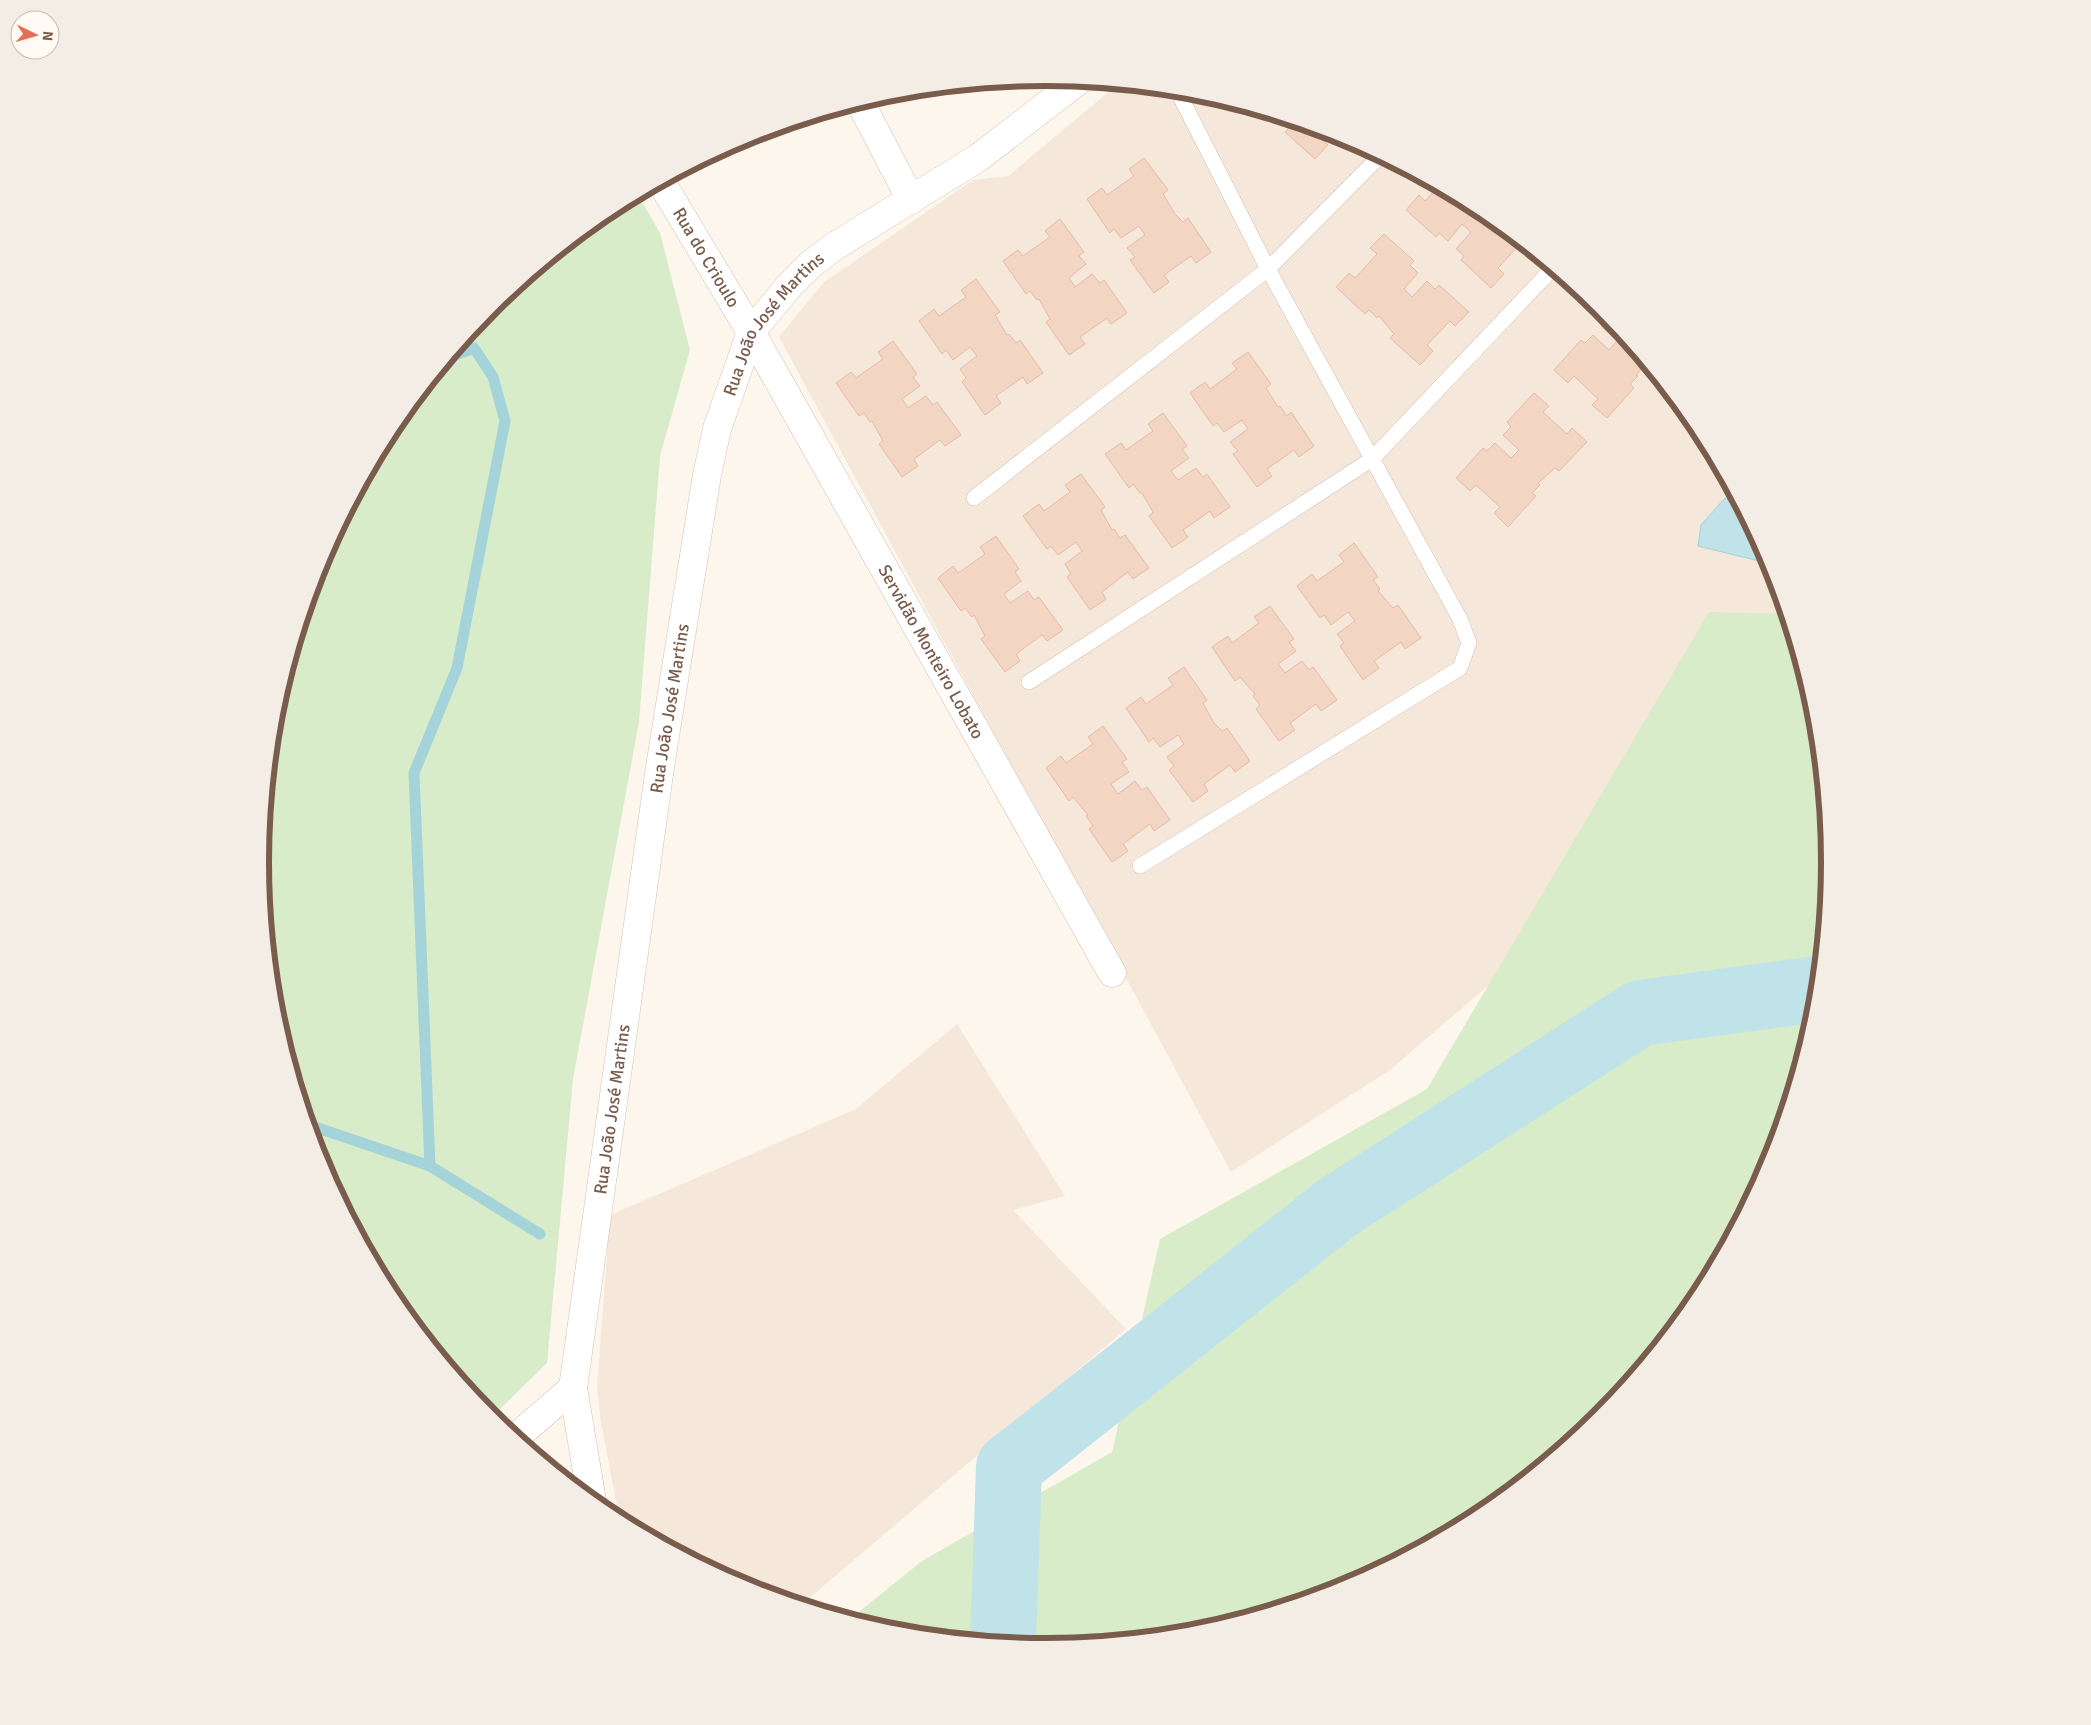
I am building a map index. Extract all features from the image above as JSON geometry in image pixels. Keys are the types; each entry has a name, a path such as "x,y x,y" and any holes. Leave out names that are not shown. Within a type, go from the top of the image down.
{"main road":[{"name":"Rua João José Martins","path":"590,1491 573,1388 660,767 717,429 751,332 810,266 835,246 978,158 1070,87"},
{"path":"863,108 911,200"},
{"name":"Rua do Crioulo","path":"664,186 751,332"},
{"name":"Servidão Monteiro Lobato","path":"751,332 1112,972"},
{"path":"521,1433 573,1388"}],"lane":[{"path":"1140,866 1460,668 1469,644 1460,618 1268,269 1181,98"},
{"path":"974,498 1268,269 1376,160"},
{"path":"1029,682 1372,459 1549,272"}],"shaded area":[{"path":"1112,90 1197,101 1295,127 1343,145 1389,166 1434,190 1477,217 1557,279 1594,314 1629,351 1691,431 1718,474 1742,519 1763,565 1781,613 1807,711 1390,1070 1231,1172 779,337 824,282 973,180 1008,176"},
{"path":"957,1024 1065,1196 1013,1210 1126,1329 806,1601 748,1580 702,1559 657,1535 618,1510 601,1423 597,1388 610,1215 856,1109"}],"green space":[{"path":"641,200 660,233 690,350 660,456 639,722 573,1079 547,1363 498,1412 462,1374 400,1294 373,1251 349,1206 328,1160 310,1112 284,1014 276,964 271,913 269,862 271,812 276,761 284,711 310,613 328,565 349,519 373,474 400,431 430,390 462,351 497,314 534,279 573,247"},
{"path":"1709,612 1781,614 1807,711 1815,761 1820,812 1822,862 1820,913 1815,964 1807,1014 1781,1112 1763,1160 1742,1206 1718,1251 1691,1294 1629,1374 1557,1446 1477,1508 1434,1535 1389,1559 1343,1580 1295,1598 1197,1624 1147,1632 1046,1639 944,1632 894,1624 855,1615 922,1561 1112,1452 1160,1239 1427,1089"}],"water":[{"path":"1725,498 1733,503 1761,562 1698,546 1701,525"}],"building":[{"path":"1287,125 1324,138 1322,140 1328,145 1315,159 1285,132 1289,128"},
{"path":"1144,158 1168,190 1163,194 1175,214 1183,222 1188,218 1211,252 1196,263 1191,256 1164,275 1169,282 1154,293 1130,260 1135,257 1127,248 1145,235 1139,226 1121,238 1114,229 1110,233 1087,199 1102,188 1107,195 1134,176 1129,169"},
{"path":"1435,190 1477,217 1518,247 1498,268 1504,274 1491,288 1461,260 1464,256 1456,249 1471,232 1462,224 1448,241 1439,233 1436,237 1406,210 1419,195 1425,201"},
{"path":"1060,219 1084,252 1079,256 1086,264 1069,278 1075,287 1092,274 1100,283 1104,280 1127,313 1111,324 1107,318 1080,337 1085,344 1069,355 1046,322 1050,319 1039,299 1037,300 1030,291 1026,294 1003,261 1018,250 1023,256 1050,237 1045,231"},
{"path":"1384,234 1414,261 1410,265 1418,273 1404,289 1412,297 1427,281 1435,289 1439,285 1469,312 1455,326 1450,321 1427,345 1433,351 1420,365 1390,338 1394,334 1379,316 1377,318 1369,310 1365,314 1336,287 1349,273 1355,278 1377,254 1370,248"},
{"path":"976,279 1000,312 995,315 1007,335 1009,334 1016,343 1020,340 1043,373 1027,384 1023,377 996,396 1001,403 985,415 962,382 966,378 960,369 977,356 970,347 953,360 946,350 942,354 919,321 934,309 939,316 966,297 961,290"},
{"path":"1603,324 1643,368 1630,384 1634,388 1607,418 1592,405 1598,399 1574,376 1568,383 1554,370 1581,340 1585,343 1593,335 1609,350 1617,341 1601,326"},
{"path":"893,341 917,374 913,377 920,386 902,399 908,408 926,396 933,405 937,402 961,435 945,446 940,440 914,459 918,466 902,477 879,444 883,441 872,421 870,422 864,413 859,416 836,383 851,372 856,378 883,359 878,352"},
{"path":"1248,352 1271,384 1266,388 1278,407 1280,406 1287,416 1291,412 1314,446 1299,457 1294,450 1267,469 1272,476 1257,487 1233,454 1238,451 1230,442 1248,429 1242,420 1224,432 1217,423 1213,426 1190,393 1205,382 1210,389 1237,369 1232,363"},
{"path":"1534,393 1549,406 1543,412 1567,434 1572,428 1587,442 1559,471 1555,468 1538,483 1540,485 1532,493 1536,496 1508,527 1494,513 1500,507 1476,485 1470,491 1456,478 1483,448 1487,451 1495,443 1511,458 1519,450 1503,435 1511,427 1507,422"},
{"path":"1163,413 1187,446 1182,449 1189,458 1171,471 1178,480 1196,468 1203,477 1207,474 1230,507 1214,518 1210,511 1183,530 1188,537 1172,548 1149,516 1153,512 1142,493 1133,484 1129,488 1105,454 1121,443 1126,450 1153,431 1148,424"},
{"path":"1081,474 1105,507 1101,510 1112,530 1114,529 1120,538 1125,535 1149,568 1133,579 1128,572 1102,592 1106,599 1090,610 1067,577 1071,574 1065,564 1082,551 1076,542 1058,555 1051,546 1047,549 1023,516 1039,504 1044,511 1070,492 1065,485"},
{"path":"996,536 1019,569 1015,572 1021,581 1004,594 1010,603 1028,591 1034,600 1039,597 1063,630 1047,641 1042,635 1016,654 1020,661 1005,672 981,639 985,636 974,615 972,617 965,608 961,611 938,578 953,566 958,573 985,554 980,547"},
{"path":"1354,543 1378,577 1373,580 1380,589 1378,591 1393,608 1398,605 1421,638 1405,649 1401,642 1374,661 1379,668 1363,680 1340,646 1344,643 1337,634 1355,621 1348,612 1331,625 1324,615 1320,618 1297,586 1312,574 1317,581 1344,562 1339,555"},
{"path":"1270,606 1294,639 1289,642 1296,651 1278,664 1285,673 1302,661 1309,670 1313,667 1337,700 1321,711 1316,704 1290,723 1295,730 1279,741 1256,709 1260,705 1253,696 1255,694 1240,677 1235,681 1212,647 1228,636 1232,643 1259,623 1254,617"},
{"path":"1184,667 1207,700 1203,703 1214,723 1222,731 1227,728 1250,761 1235,772 1230,765 1204,784 1208,791 1193,802 1169,770 1174,766 1167,757 1184,744 1178,735 1160,747 1153,738 1149,742 1126,708 1141,697 1146,704 1173,685 1168,678"},
{"path":"1103,726 1127,759 1122,762 1129,772 1111,784 1118,794 1135,781 1142,790 1147,787 1170,820 1154,831 1150,824 1123,844 1128,851 1112,862 1089,829 1093,826 1086,816 1088,815 1073,797 1069,801 1046,768 1061,756 1066,763 1093,744 1088,737"}],"waterway":[{"path":"430,1166 414,773 457,668 505,421 493,377 474,348 460,353"},
{"path":"1003,1637 1009,1467 1338,1207 1640,1013 1811,990"},
{"path":"316,1127 430,1166 540,1234"}]}
